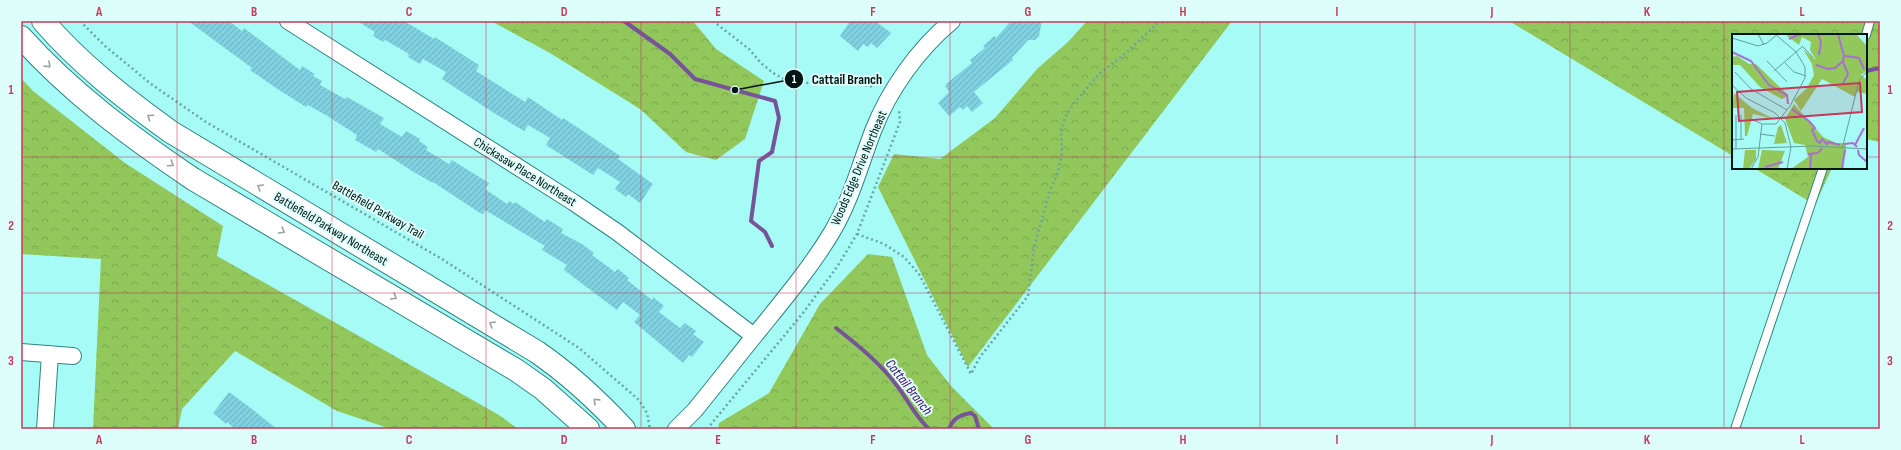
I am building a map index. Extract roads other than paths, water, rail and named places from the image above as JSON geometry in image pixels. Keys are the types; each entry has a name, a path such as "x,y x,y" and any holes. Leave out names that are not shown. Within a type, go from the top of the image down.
{"main road":[{"name":"Battlefield Parkway Northeast","path":"42,21 82,62 114,90 171,132 537,352 560,368 583,388 624,429"},
{"name":"Battlefield Parkway Northeast","path":"21,37 68,84 102,114 145,146 193,178 516,370 543,389 588,429"}],"street":[{"name":"Chickasaw Place Northeast","path":"288,21 573,202 617,232 754,336"},
{"name":"Woods Edge Drive Northeast","path":"676,429 695,410 808,268 833,230 848,199 873,130 887,102 922,50 952,21"},
{"path":"21,352 73,356"},
{"path":"45,429 50,354"}],"lane":[{"path":"1866,34 1870,21"},
{"path":"1735,429 1823,169"}],"waterway":[{"name":"Cattail Branch","path":"624,21 670,54 695,79 775,101 779,118 772,152 759,161 751,221 765,232 772,246"},
{"path":"1867,71 1880,68"},
{"name":"Cattail Branch","path":"836,328 877,363 898,387 912,409 929,429"},
{"name":"Cattail Branch","path":"949,429 957,418 971,413 975,416 979,429"}],"place":[{"name":"Cattail Branch","path":"735,90"}]}
